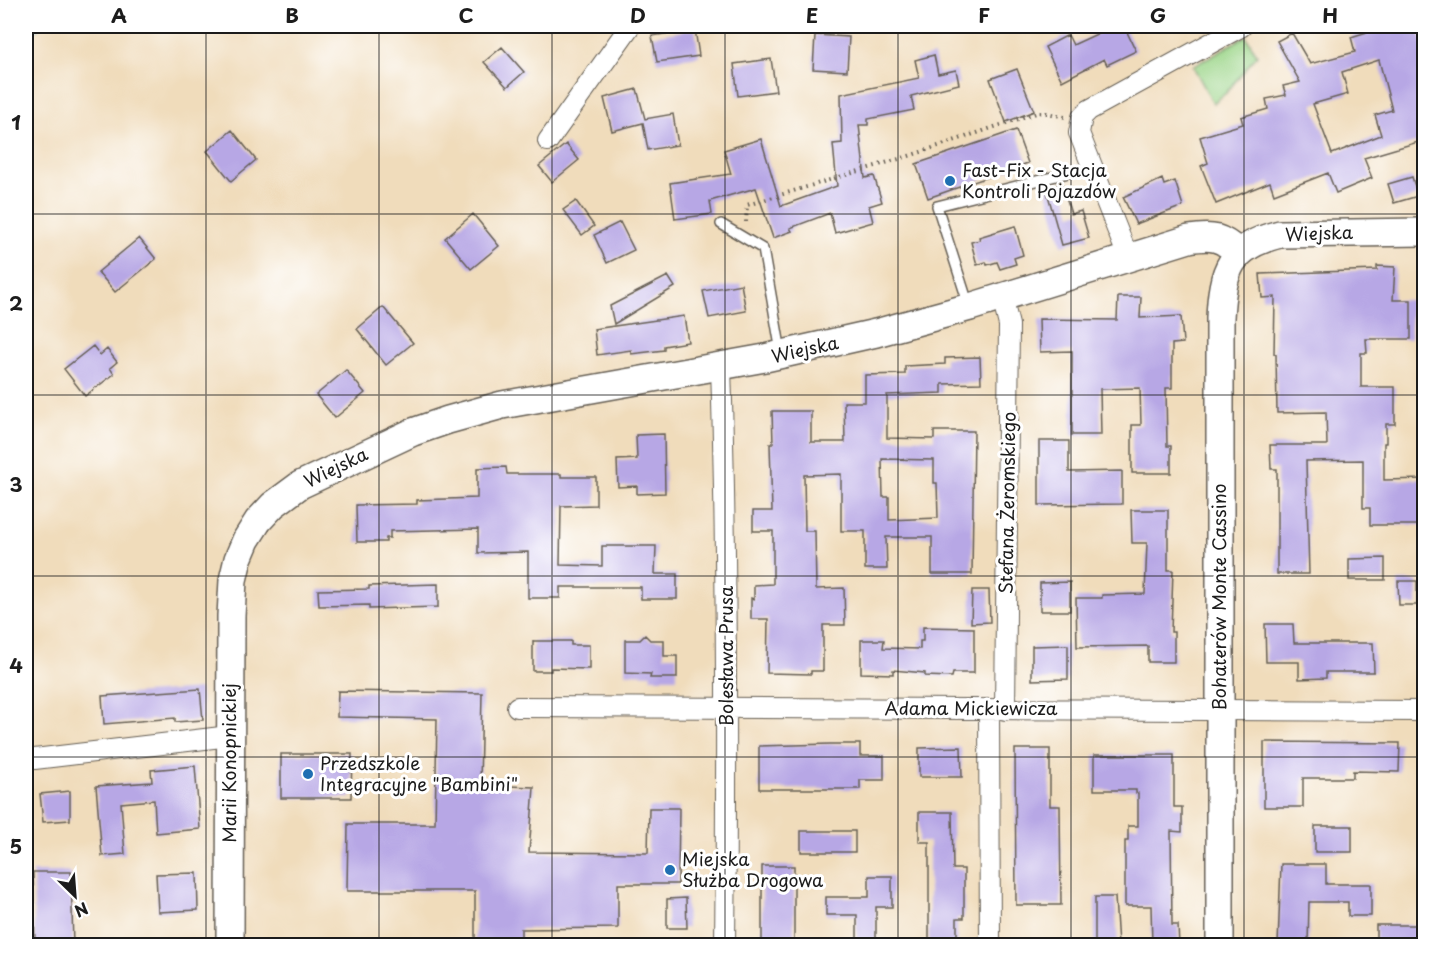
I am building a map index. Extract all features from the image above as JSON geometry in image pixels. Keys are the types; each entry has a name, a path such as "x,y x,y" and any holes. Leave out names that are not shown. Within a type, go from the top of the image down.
{"street":[{"path":"548,141 630,26"},
{"path":"1128,257 1079,133 1080,121 1089,110 1242,26"},
{"name":"Wiejska","path":"233,580 246,540 258,520 282,497 329,471 413,432 469,414 519,402 781,355 876,333 970,307 1168,244 1204,237 1222,240 1239,253 1251,244 1280,234 1425,232"},
{"name":"Bohaterów Monte Cassino","path":"1220,945 1220,318 1221,290 1225,275 1228,266 1239,253"},
{"name":"Stefana Żeromskiego","path":"990,945 1010,325 1002,297"},
{"name":"Bolesława Prusa","path":"721,366 727,708 725,945"},
{"name":"Marii Konopnickiej","path":"230,945 233,580"},
{"name":"Adama Mickiewicza","path":"517,707 1425,711"},
{"path":"26,760 230,736"}],"lane":[{"path":"970,307 938,206 1092,167"},
{"path":"721,224 764,249 781,355"}],"path":[{"path":"745,238 747,205 912,155 1036,113 1047,113 1080,121"}],"green space":[{"path":"1246,36 1257,55 1226,93 1213,103 1193,66"}],"building":[{"path":"1114,26 1124,26 1136,51 1107,65 1104,59 1062,81 1045,47 1068,35 1073,45"},
{"path":"1386,26 1417,26 1425,47 1425,140 1364,158 1372,178 1336,193 1328,173 1274,194 1270,182 1216,204 1201,166 1208,163 1200,137 1243,124 1241,117 1268,109 1266,99 1286,95 1283,86 1300,82 1277,41 1292,33 1310,64 1355,52 1351,37","holes":["1379,60 1392,110 1375,115 1381,135 1332,154 1313,104 1348,94 1342,72"]},
{"path":"695,29 699,56 657,62 652,36"},
{"path":"815,35 849,37 847,71 813,69"},
{"path":"502,47 524,72 507,87 484,62"},
{"path":"934,55 938,74 956,70 959,84 911,96 914,110 868,119 868,125 859,125 865,178 874,176 882,202 869,206 873,222 835,233 830,213 790,228 792,231 773,238 756,188 710,201 712,214 675,219 670,183 731,174 724,150 761,139 781,206 837,186 833,144 842,143 841,94 919,78 915,60"},
{"path":"771,59 776,91 738,96 734,64"},
{"path":"1017,69 1034,111 1006,122 990,79"},
{"path":"637,89 645,119 673,114 678,145 648,150 643,123 612,131 604,98"},
{"path":"232,130 256,160 231,181 207,151"},
{"name":"Fast-Fix - Stacja Kontroli Pojazdów","path":"1016,130 1028,163 928,198 916,164"},
{"path":"566,144 579,160 552,182 539,166"},
{"path":"1412,177 1418,196 1394,203 1388,184"},
{"path":"1162,179 1164,185 1175,181 1183,206 1136,224 1123,197"},
{"path":"1062,184 1071,214 1081,211 1089,238 1062,245 1046,188"},
{"path":"576,201 594,226 582,235 563,210"},
{"path":"473,214 499,246 471,269 445,238"},
{"path":"620,222 634,250 607,263 594,235"},
{"path":"1015,226 1023,255 1014,258 1016,264 1000,269 997,262 977,265 971,242 980,240 979,237"},
{"path":"139,238 156,259 115,292 98,272"},
{"path":"1377,266 1395,267 1393,300 1411,300 1411,339 1366,339 1367,353 1361,353 1361,387 1395,387 1395,424 1386,424 1384,480 1425,479 1425,525 1370,525 1370,508 1363,508 1363,460 1306,461 1309,574 1277,574 1277,469 1271,469 1270,445 1327,445 1326,412 1277,413 1276,354 1274,354 1275,297 1262,298 1260,274 1377,270"},
{"path":"668,276 675,287 614,324 610,306"},
{"path":"741,284 746,311 709,318 703,291"},
{"path":"1118,297 1141,297 1140,318 1181,316 1183,343 1172,344 1172,388 1166,388 1167,446 1171,446 1171,473 1132,473 1132,425 1141,425 1140,388 1100,389 1101,435 1072,435 1072,351 1040,352 1039,319 1117,320"},
{"path":"383,307 413,343 386,365 357,329"},
{"path":"684,316 688,342 664,346 664,350 631,354 631,350 597,355 594,329"},
{"path":"93,346 100,355 107,349 117,362 110,368 114,374 85,396 64,369"},
{"path":"980,357 981,383 942,384 942,393 887,395 887,438 934,439 934,431 974,431 972,574 932,574 932,537 886,537 887,569 865,569 865,531 841,531 841,474 804,475 805,531 815,531 816,589 844,588 845,625 823,625 823,671 811,671 811,674 767,673 768,619 751,619 751,598 754,599 754,585 773,584 773,531 753,531 753,511 772,511 770,444 773,444 772,411 811,411 811,442 845,442 844,402 865,402 865,375 905,374 905,366 945,364 945,358","holes":["882,459 934,460 938,518 889,520 889,497 883,497"]},
{"path":"346,370 365,393 335,418 316,395"},
{"path":"664,434 665,493 637,494 637,486 618,487 617,460 637,459 636,435"},
{"path":"1039,441 1069,441 1069,472 1122,471 1122,504 1039,505"},
{"path":"506,467 507,474 561,474 561,477 596,477 596,505 561,506 560,565 602,566 602,546 656,546 655,574 677,574 677,599 641,599 641,587 560,587 560,598 528,598 528,552 478,553 478,529 390,531 390,538 386,538 386,542 357,542 356,505 417,504 417,500 477,498 477,468"},
{"path":"1131,510 1168,510 1168,570 1173,570 1171,632 1174,632 1174,662 1148,662 1148,646 1077,647 1076,598 1145,594 1147,543 1132,543"},
{"path":"1385,558 1385,580 1349,580 1349,559"},
{"path":"1398,581 1417,581 1417,605 1399,605"},
{"path":"1070,582 1070,611 1040,611 1040,583"},
{"path":"438,584 438,607 369,609 369,605 319,606 318,590"},
{"path":"972,590 989,590 990,622 971,623"},
{"path":"1265,624 1293,624 1294,643 1373,643 1374,672 1326,672 1326,678 1299,679 1299,662 1266,662"},
{"path":"923,627 974,628 974,673 953,673 952,677 925,676 925,673 893,670 893,674 861,673 861,640 884,640 883,648 920,649 920,641 923,641"},
{"path":"645,635 650,640 664,640 664,656 677,656 677,678 650,678 651,674 625,673 625,640 640,640"},
{"path":"533,641 571,641 571,645 589,645 589,669 551,668 551,671 533,671"},
{"path":"1068,645 1068,679 1032,680 1032,646"},
{"path":"200,689 203,720 175,722 175,718 104,724 102,696"},
{"path":"338,691 482,693 480,785 534,787 529,852 648,853 649,808 679,808 678,884 618,884 618,928 521,929 521,945 475,945 475,891 347,891 348,824 435,824 437,719 337,717"},
{"path":"1264,742 1400,743 1399,772 1353,771 1353,778 1303,778 1303,807 1264,807"},
{"path":"860,744 860,756 884,756 884,780 860,780 860,789 759,789 759,746"},
{"path":"961,747 962,777 919,777 919,748"},
{"path":"1015,749 1050,749 1050,806 1060,806 1061,905 1016,905"},
{"path":"281,754 352,754 351,798 281,798"},
{"path":"1094,755 1174,755 1174,807 1182,807 1182,832 1171,831 1172,925 1178,925 1179,945 1152,945 1151,906 1125,906 1125,841 1128,841 1128,826 1138,826 1138,793 1136,790 1094,790"},
{"path":"195,766 200,829 156,833 154,800 121,803 125,854 102,856 96,786 152,782 151,770"},
{"path":"70,791 70,820 43,822 40,794"},
{"path":"919,812 952,812 953,869 964,869 964,918 957,918 957,945 929,945 929,842 919,842"},
{"path":"1315,826 1352,826 1352,852 1315,852"},
{"path":"801,831 855,831 855,852 801,852"},
{"path":"1281,864 1326,864 1326,884 1371,884 1371,916 1348,916 1348,902 1309,902 1308,945 1278,945"},
{"path":"762,866 794,866 794,945 762,945"},
{"path":"33,872 71,872 73,945 35,945"},
{"path":"197,873 198,910 158,912 156,874"},
{"path":"869,876 892,876 892,907 876,907 876,945 857,945 857,915 826,915 826,897 869,897"},
{"path":"1095,897 1115,897 1118,945 1095,945"},
{"path":"686,898 687,928 667,928 667,899"},
{"path":"1376,925 1425,925 1425,945 1376,945"}],"waterway":[{"path":"26,32 38,26"}],"place":[{"name":"Fast-Fix - Stacja Kontroli Pojazdów","path":"950,181"},
{"name":"Przedszkole Integracyjne \"Bambini\"","path":"308,774"},
{"name":"Miejska Służba Drogowa","path":"670,870"}]}
